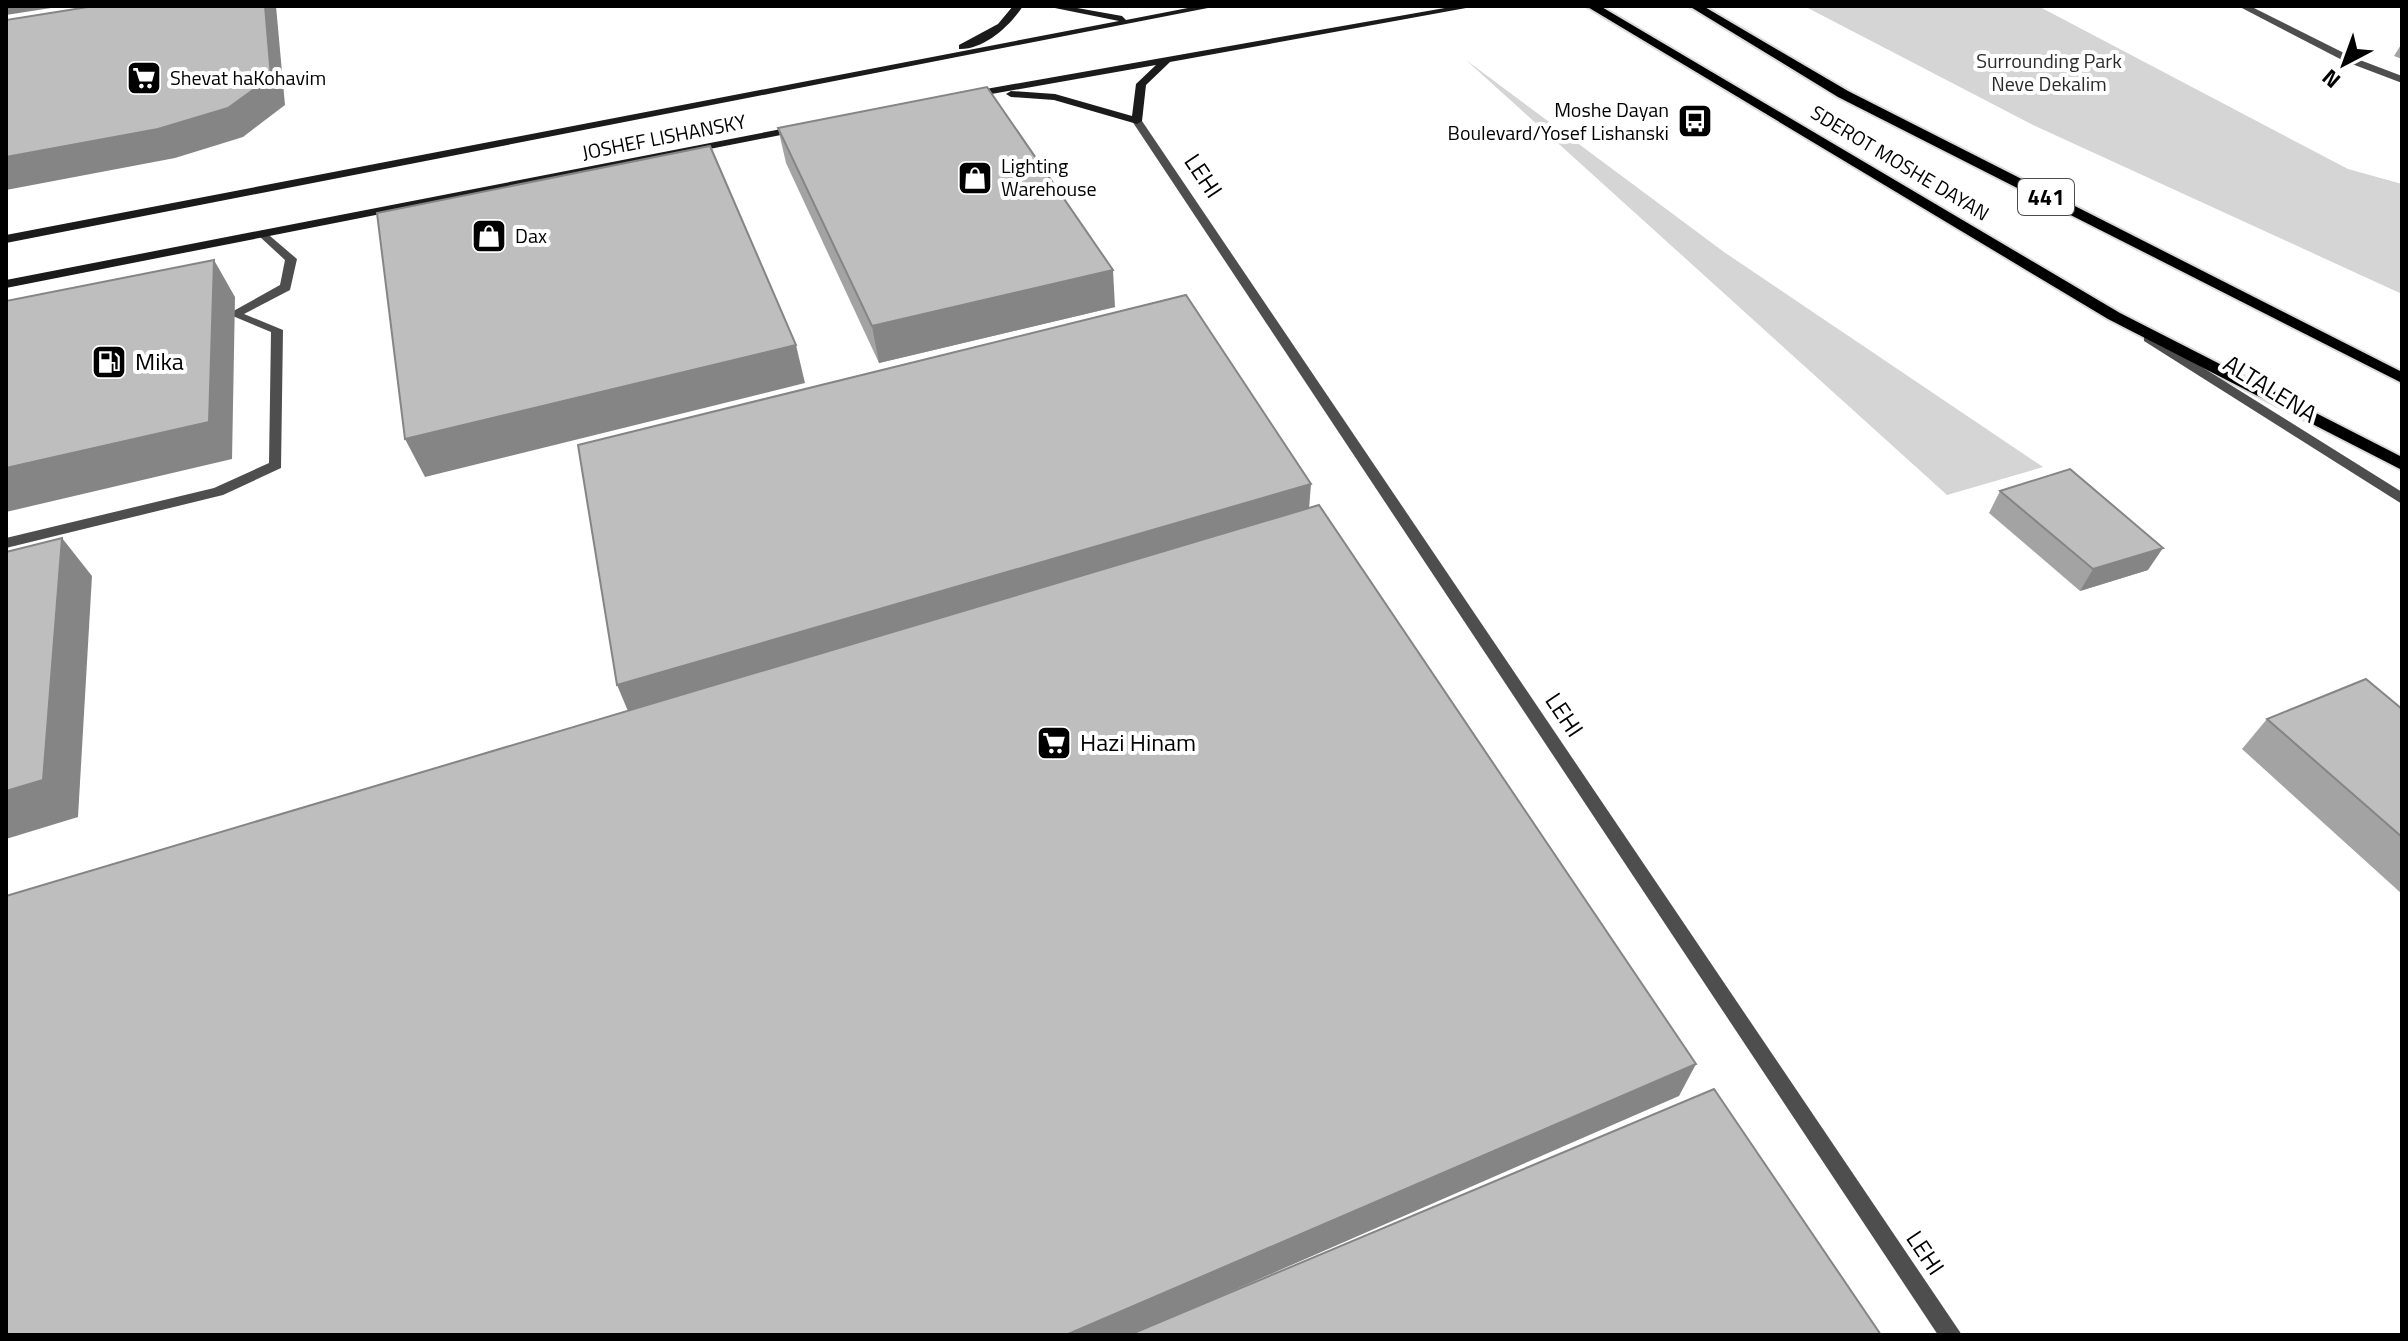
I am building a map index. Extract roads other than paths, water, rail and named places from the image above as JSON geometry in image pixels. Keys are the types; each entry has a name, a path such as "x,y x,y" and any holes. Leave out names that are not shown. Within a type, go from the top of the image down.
{"main road":[{"path":"942,57 988,35 1010,20 1018,6"},
{"path":"1050,6 1135,21"},
{"name":"JOSHEF LISHANSKY","path":"6,239 1213,6"},
{"path":"955,98 1472,6"},
{"name":"SDEROT MOSHE DAYAN","path":"1592,6 2114,316 2402,464"},
{"name":"SDEROT MOSHE DAYAN","path":"1695,6 1843,94 2402,378"},
{"path":"986,92 1055,97 1137,121 1141,84 1167,61"},
{"name":"JOSHEF LISHANSKY","path":"6,284 817,125"}],"street":[{"path":"2243,6 2348,59 2402,80"},
{"name":"LEHI","path":"1137,121 1951,1335"},
{"path":"6,543 218,492 276,465 277,330 234,314 286,287 291,259 263,234"},
{"name":"ALTALENA","path":"2114,316 2402,499"}],"place":[{"name":"Shevat haKohavim","path":"144,78"},
{"name":"Moshe Dayan Boulevard/Yosef Lishanski","path":"1695,121"},
{"name":"Lighting Warehouse","path":"975,178"},
{"name":"Dax","path":"489,236"},
{"name":"Mika","path":"109,362"},
{"name":"Hazi Hinam","path":"1054,743"}],"park label":[{"name":"Surrounding Park Neve Dekalim","path":"2049,72"}]}
